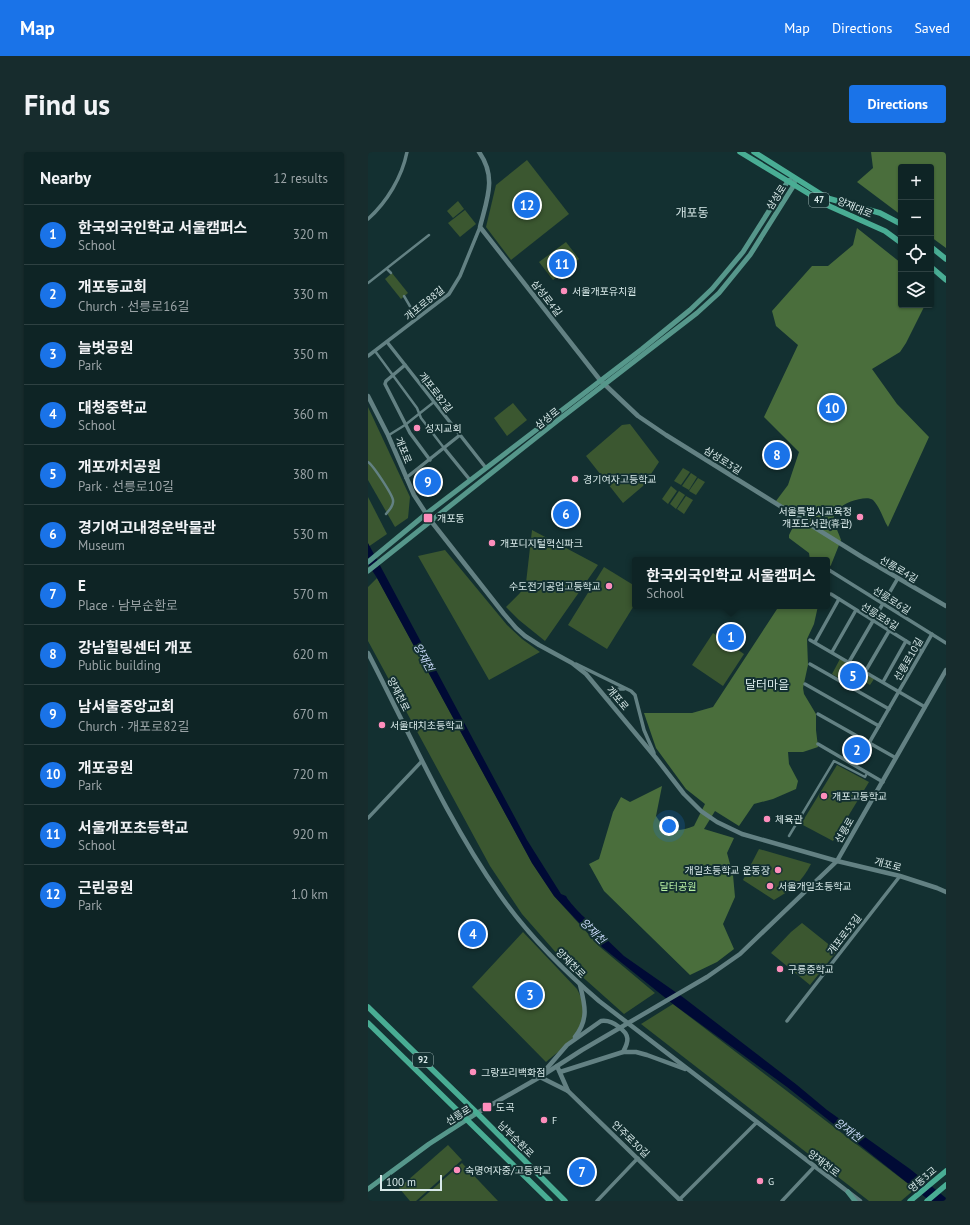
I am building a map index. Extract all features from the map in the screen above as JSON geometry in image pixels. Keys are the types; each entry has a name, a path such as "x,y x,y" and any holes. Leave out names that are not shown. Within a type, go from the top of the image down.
{"main road":[{"name":"양재대로","path":"740,152 829,206 885,231 898,241"},
{"name":"양재대로","path":"754,152 828,198 880,213 898,222"},
{"name":"삼성로","path":"368,562 426,514 690,310 712,289 743,252 788,181 795,178"},
{"name":"삼성로","path":"368,571 557,421 606,385 697,313 719,293 750,255 794,185 795,178"},
{"path":"934,250 946,260"},
{"path":"934,270 946,280"},
{"name":"남부순환로","path":"368,1007 478,1113 565,1200"},
{"name":"남부순환로","path":"368,1023 550,1201"},
{"name":"선릉로","path":"368,1190 429,1144 478,1113"},
{"name":"영동3교","path":"910,1201 946,1171"},
{"name":"영동3교","path":"927,1201 946,1185"},
{"path":"848,1192 855,1201"}],"street":[{"path":"368,219 375,213 391,190 397,179 407,152"},
{"path":"479,152 486,164 490,182 480,227"},
{"name":"개포로88길","path":"368,356 437,304 452,290 460,276 480,227"},
{"name":"삼성로4길","path":"480,227 600,380"},
{"path":"368,283 429,235"},
{"path":"387,269 391,273"},
{"path":"404,296 411,308"},
{"name":"개포로82길","path":"387,342 486,468"},
{"path":"375,351 417,408 418,413 470,480"},
{"path":"405,365 386,381 385,384 405,425 430,460"},
{"name":"삼성로3길","path":"600,380 631,410 653,426 844,546"},
{"name":"개포로","path":"368,396 388,435 406,478 426,514 504,614 525,636 572,663 586,674 692,803 701,811 717,822 742,834 900,876 946,892"},
{"path":"388,435 405,425 418,413 434,402"},
{"path":"406,478 460,435"},
{"path":"368,462 371,463 377,472 393,500 392,507 386,514"},
{"name":"선릉로4길","path":"844,546 946,606"},
{"name":"선릉로6길","path":"830,571 946,643"},
{"path":"848,662 898,578"},
{"name":"선릉로8길","path":"830,594 922,651"},
{"path":"814,642 839,599"},
{"path":"832,652 856,610"},
{"path":"865,672 889,631"},
{"name":"선릉로10길","path":"899,692 932,634"},
{"name":"선릉로10길","path":"810,640 925,707"},
{"name":"선릉로10길","path":"883,682 906,641"},
{"name":"양재천로","path":"368,652 422,761 455,823 500,895 532,937 580,985 627,1024 690,1070 756,1123 860,1201"},
{"path":"572,663 627,689 635,695 644,730 656,758"},
{"path":"810,664 889,709"},
{"name":"선릉로","path":"478,1113 720,969 740,954 837,860 946,670"},
{"path":"805,684 879,726"},
{"path":"608,700 611,695 619,689 627,689"},
{"path":"869,743 899,692"},
{"path":"818,714 896,758"},
{"path":"818,744 883,782"},
{"path":"368,818 422,761"},
{"path":"789,836 834,761 865,778 866,775"},
{"name":"개포로53길","path":"787,1021 900,876"},
{"path":"568,1091 540,1077 581,1028 585,1011 580,985"},
{"path":"572,1040 601,1020 612,1021 625,1031 628,1038 627,1045 623,1052"},
{"path":"560,1072 623,1052 636,1052 690,1070"},
{"path":"557,1066 568,1091"},
{"name":"언주로30길","path":"568,1091 680,1200"},
{"path":"680,1200 756,1123"},
{"path":"597,1201 638,1158"},
{"path":"782,1201 814,1167"}],"green space":[{"path":"871,152 946,152 946,248 934,239 934,164 898,164 898,213 857,182 873,168"},
{"path":"527,160 569,214 511,260 486,227 496,185"},
{"path":"458,201 464,209 453,218 447,211"},
{"path":"465,210 476,224 460,237 448,223"},
{"path":"857,228 898,261 898,308 924,308 900,352 872,369 897,404 929,437 888,527 878,506 869,498 852,501 845,504 836,512 834,522 841,540 830,566 830,557 810,557 809,553 789,538 796,521 790,512 776,501 788,485 799,452 764,417 798,345 776,326 772,311 812,266 828,266 853,245"},
{"path":"566,242 579,259 553,280 539,262"},
{"path":"392,273 408,293 401,299 385,279"},
{"path":"513,403 527,420 507,436 494,418"},
{"path":"368,407 410,497 408,518 395,527 368,480"},
{"path":"630,424 659,462 643,486 623,503 586,456 622,425"},
{"path":"683,468 690,472 681,485 674,481"},
{"path":"691,473 697,477 689,490 682,486"},
{"path":"698,478 705,482 696,495 689,491"},
{"path":"671,486 677,491 668,504 662,499"},
{"path":"679,491 685,495 676,509 670,504"},
{"path":"686,496 693,500 684,514 677,509"},
{"path":"368,497 387,534 368,547"},
{"path":"532,530 598,565 545,641 519,620 506,607 520,593 526,583"},
{"path":"445,550 507,625 522,639 540,652 489,680 418,556"},
{"path":"604,567 632,584 632,609 607,649 568,625"},
{"path":"377,578 532,863 554,896 600,947 655,993 624,1014 559,956 522,914 490,866 368,641 368,587"},
{"name":"달터공원","path":"777,609 817,609 814,624 807,639 808,665 803,688 804,694 816,714 818,747 803,752 788,752 789,764 798,781 796,789 773,799 754,804 739,826 715,811 704,829 734,838 727,853 733,875 735,897 723,924 734,949 717,962 690,975 604,891 589,864 599,859 613,812 621,797 630,802 662,786 656,816 660,821 672,830 682,830 694,826 705,804 686,789 656,748 644,713 692,713 713,707"},
{"path":"713,633 744,654 723,686 692,665"},
{"path":"840,659 874,679 870,685 863,681 858,689 832,674"},
{"path":"837,765 869,782 833,841 801,824"},
{"name":"개일초등학교 운동장","path":"759,849 811,864 804,876 796,885 774,900 743,880"},
{"path":"802,923 837,951 810,985 771,953"},
{"path":"523,932 577,989 584,1007 584,1020 581,1027 571,1040 546,1062 472,987"},
{"path":"673,1004 915,1189 901,1201 869,1201 641,1024"},
{"path":"448,1145 462,1160 416,1201 410,1201 399,1188"},
{"path":"462,1163 498,1201 419,1201"}],"water":[{"name":"양재천","path":"368,543 527,840 561,894 566,896 576,909 589,921 593,929 601,934 624,956 684,998 827,1110 910,1169 946,1198 946,1201 930,1201 787,1087 673,1004 602,947 554,896 532,863 368,564"}],"place":[{"name":"근린공원","path":"527,205"},
{"name":"서울개포초등학교","path":"562,264"},
{"name":"서울개포유치원","path":"564,291"},
{"name":"개포공원","path":"832,408"},
{"name":"성지교회","path":"417,428"},
{"name":"강남힐링센터 개포","path":"777,455"},
{"name":"경기여자고등학교","path":"575,479"},
{"name":"남서울중앙교회","path":"428,482"},
{"name":"경기여고내경운박물관","path":"566,514"},
{"name":"서울특별시교육청 개포도서관(휴관)","path":"860,517"},
{"name":"개포동","path":"428,518"},
{"name":"개포디지털혁신파크","path":"492,543"},
{"name":"수도전기공업고등학교","path":"609,586"},
{"name":"한국외국인학교 서울캠퍼스","path":"731,637"},
{"name":"개포까치공원","path":"853,676"},
{"name":"서울대치초등학교","path":"382,725"},
{"name":"개포동교회","path":"857,750"},
{"name":"개포고등학교","path":"824,796"},
{"name":"체육관","path":"767,819"},
{"name":"개일초등학교 운동장","path":"778,870"},
{"name":"서울개일초등학교","path":"770,886"},
{"name":"대청중학교","path":"473,934"},
{"name":"구룡중학교","path":"780,969"},
{"name":"늘벗공원","path":"530,995"},
{"name":"그랑프리백화점","path":"473,1072"},
{"name":"도곡","path":"487,1107"},
{"name":"F","path":"544,1120"},
{"name":"숙명여자중/고등학교","path":"457,1170"},
{"name":"E","path":"582,1172"},
{"name":"G","path":"760,1181"}],"district":[{"name":"개포동","path":"692,213"},
{"name":"달터마을","path":"767,685"}]}
